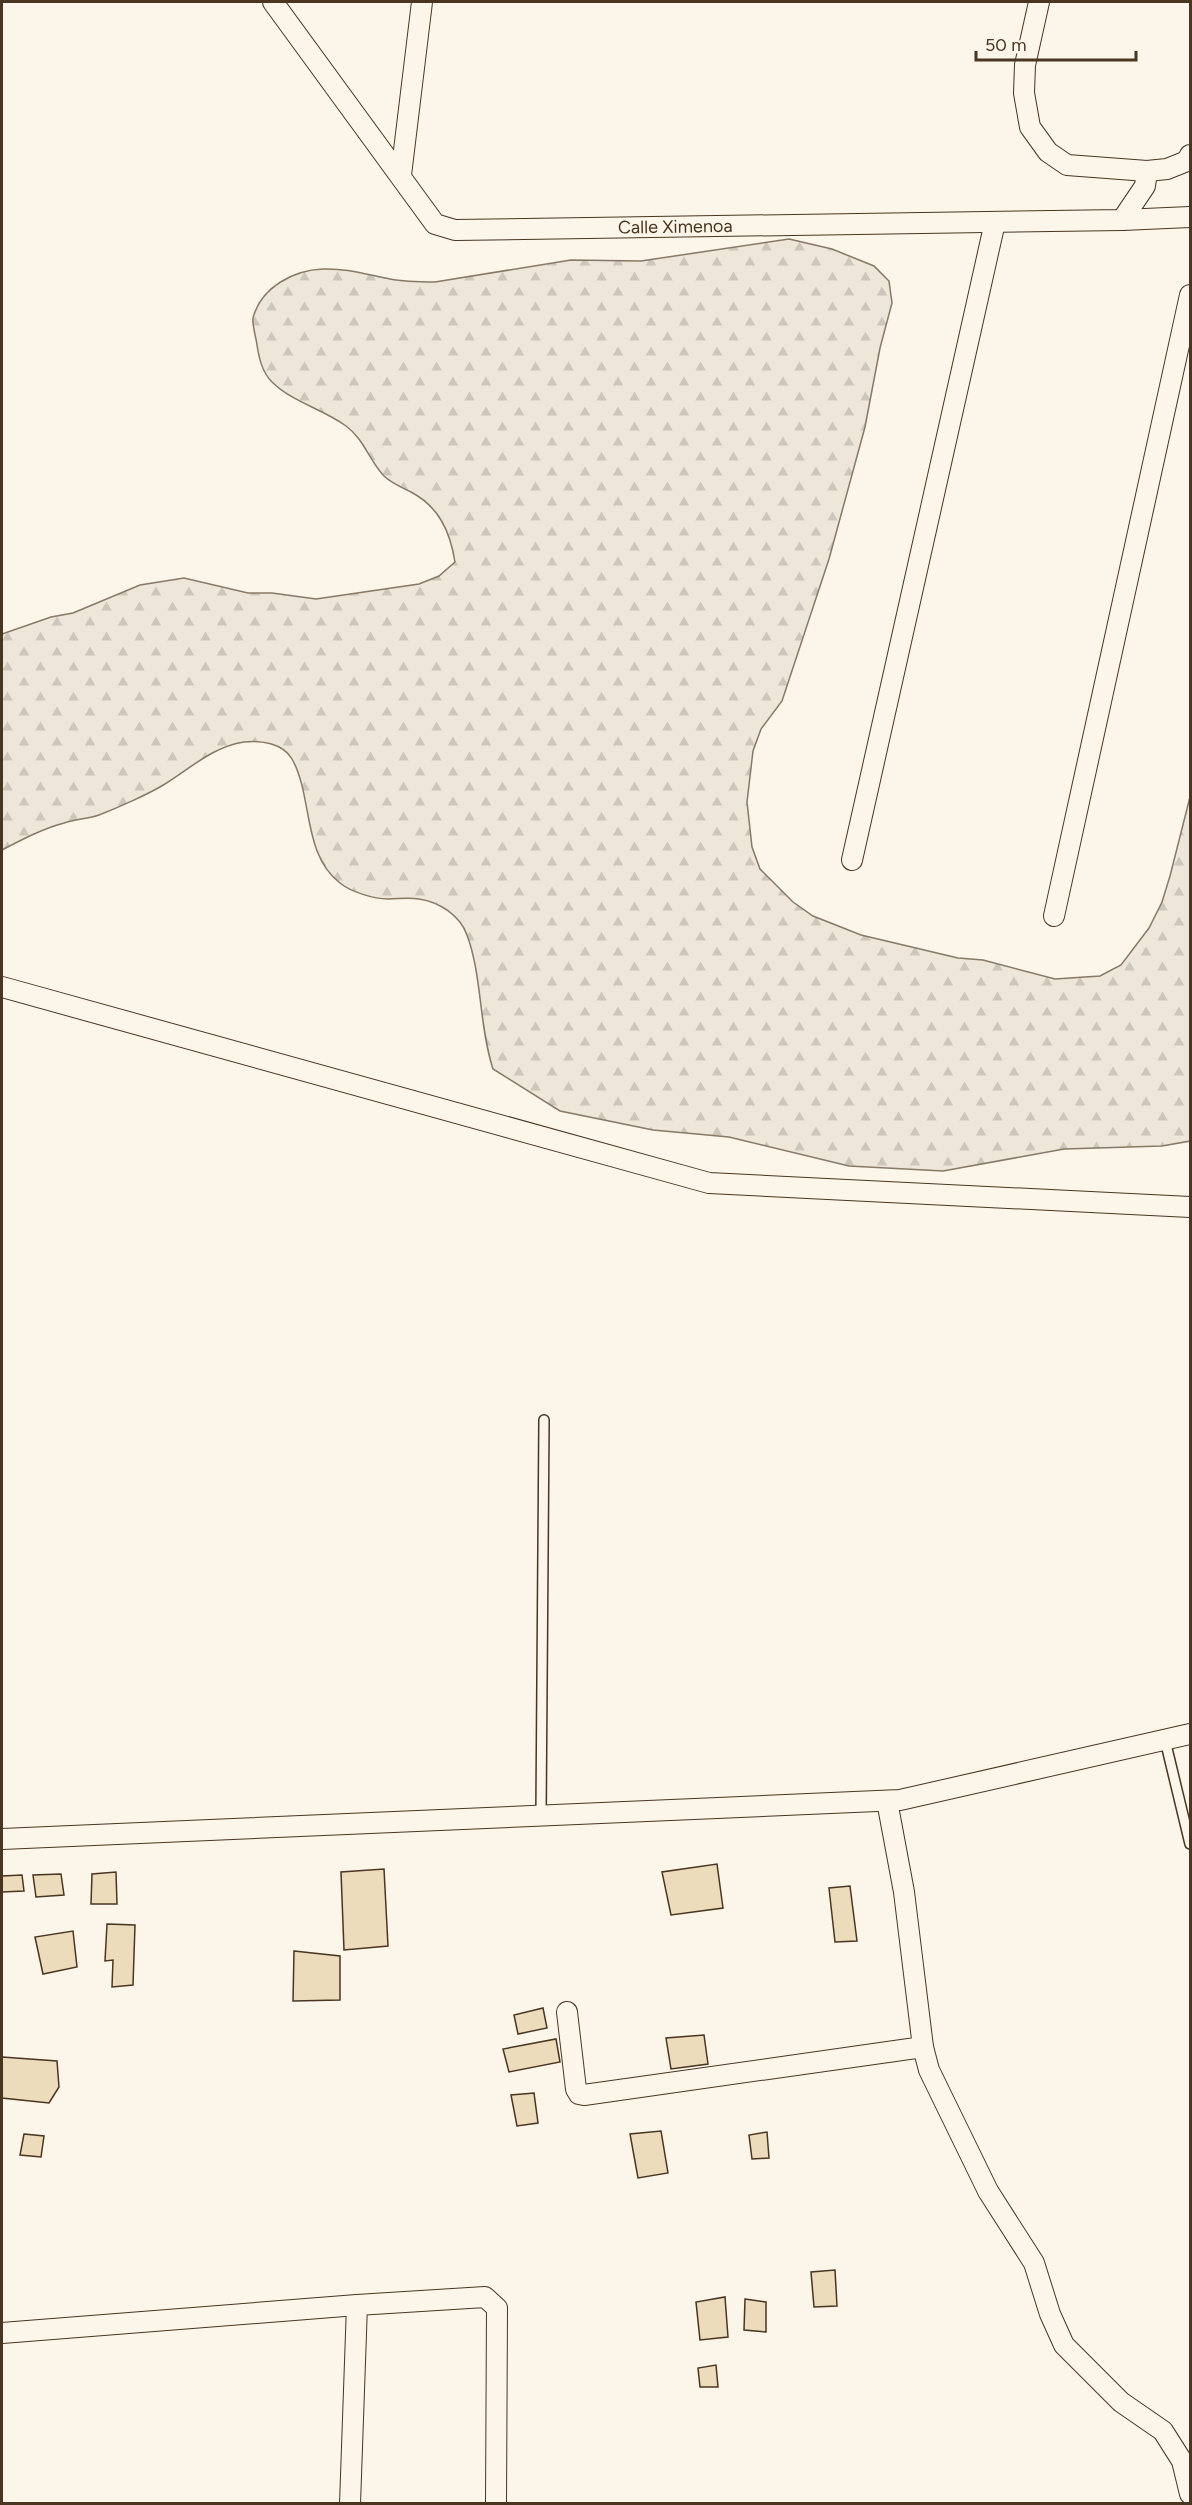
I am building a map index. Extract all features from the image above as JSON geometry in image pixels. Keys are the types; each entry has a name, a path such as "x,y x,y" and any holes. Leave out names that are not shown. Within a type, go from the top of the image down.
{"street":[{"name":"Calle Ximenoa","path":"273,2 435,224 455,230 1191,217"},
{"path":"401,175 422,2"},
{"path":"1039,2 1025,64 1024,93 1030,128 1048,152 1067,165 1147,171 1167,169 1187,161 1191,156"},
{"path":"1122,220 1145,186 1147,171"},
{"path":"852,860 995,222"},
{"path":"1054,916 1191,295"},
{"path":"2,987 709,1183 1191,1207"},
{"path":"2,1839 900,1800 1191,1734"},
{"path":"887,1801 904,1892 923,2047 929,2070 988,2191 1034,2262 1050,2314 1064,2345 1121,2402 1163,2432 1182,2462 1191,2494"},
{"path":"567,2012 576,2089 579,2094 584,2095 923,2047"},
{"path":"2,2333 485,2297 497,2308 496,2504"},
{"path":"350,2504 357,2305"}],"lane":[{"path":"541,1815 544,1420"},
{"path":"1165,1740 1191,1844"}],"green space":[{"path":"789,239 832,249 874,266 889,281 892,303 880,348 865,427 829,559 782,701 761,729 753,751 747,802 752,847 760,869 793,902 813,916 861,935 958,958 983,960 1055,979 1100,976 1121,965 1149,928 1162,902 1190,797 1190,1141 1162,1146 1064,1149 943,1171 849,1166 729,1137 653,1130 560,1111 493,1069 485,1036 472,950 459,921 434,903 411,898 376,898 356,892 340,883 319,857 299,774 292,759 283,749 271,744 244,742 222,748 133,801 99,815 48,828 2,850 2,634 51,617 73,613 140,585 184,578 248,593 272,593 316,599 419,584 439,576 455,562 450,540 442,521 429,505 384,476 357,437 346,426 280,389 263,369 253,318 263,297 280,282 312,270 332,269 401,281 435,282 571,260 641,261"}],"building":[{"path":"717,1864 723,1908 671,1915 662,1872"},
{"path":"384,1869 388,1946 344,1950 341,1872"},
{"path":"116,1872 117,1904 91,1904 92,1874"},
{"path":"61,1874 64,1895 36,1897 33,1875"},
{"path":"22,1875 24,1891 2,1892 2,1876"},
{"path":"850,1886 857,1941 835,1942 829,1888"},
{"path":"107,1924 135,1925 133,1985 112,1987 113,1960 105,1961"},
{"path":"73,1931 77,1967 43,1974 35,1937"},
{"path":"294,1951 340,1956 340,2000 293,2001"},
{"path":"543,2008 547,2028 518,2034 514,2015"},
{"path":"704,2035 708,2064 671,2069 666,2038"},
{"path":"556,2039 560,2062 509,2072 503,2049"},
{"path":"2,2057 57,2061 59,2087 49,2103 2,2098"},
{"path":"534,2093 538,2123 517,2126 511,2095"},
{"path":"661,2131 668,2173 638,2178 630,2134"},
{"path":"767,2132 769,2158 752,2159 749,2135"},
{"path":"24,2134 44,2136 41,2157 20,2155"},
{"path":"835,2270 837,2306 814,2307 811,2272"},
{"path":"725,2297 728,2337 700,2340 696,2302"},
{"path":"745,2299 766,2302 766,2332 744,2330"},
{"path":"716,2365 718,2387 700,2387 698,2368"}]}
